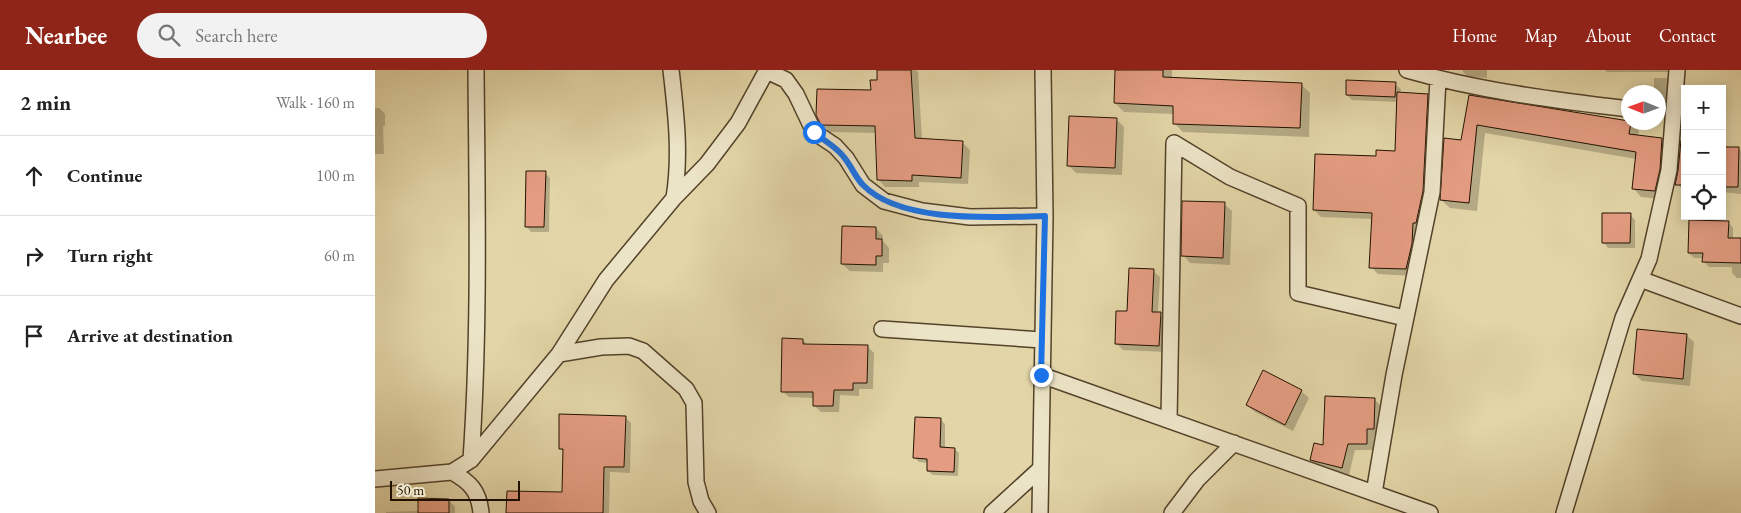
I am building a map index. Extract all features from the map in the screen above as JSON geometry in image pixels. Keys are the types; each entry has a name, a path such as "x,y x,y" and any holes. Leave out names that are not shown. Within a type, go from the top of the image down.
{"street":[{"path":"471,460 475,391 477,278 475,70"},
{"path":"671,70 677,123 678,164 674,198"},
{"path":"375,479 452,472 471,460 559,354 606,280 674,198 707,164 738,124 767,70 786,80 796,94 814,132 835,146 863,185 884,201 922,212 970,217 1045,216"},
{"path":"1040,513 1039,470 1045,216 1043,70"},
{"path":"1407,70 1482,90 1621,108"},
{"path":"1666,109 1677,70"},
{"path":"1374,493 1405,318 1432,192 1438,79"},
{"path":"1564,513 1623,318 1649,259 1669,170 1666,127"},
{"path":"1169,420 1174,144 1230,177 1298,206 1298,293 1405,318"},
{"path":"1640,279 1741,316"},
{"path":"882,329 1042,340"},
{"path":"559,354 601,347 629,346 643,351 686,389 694,403 696,482 701,501 708,513"},
{"path":"1041,375 1430,513"},
{"path":"1172,513 1197,480 1234,443"},
{"path":"992,513 1039,470"},
{"path":"452,472 472,486 481,505 481,513"}],"building":[{"path":"877,70 911,70 915,138 963,141 961,178 912,175 912,181 877,180 875,126 821,125 816,115 817,89 871,90 870,80 877,80"},
{"path":"1115,70 1163,70 1163,77 1302,83 1300,128 1173,124 1173,106 1114,103"},
{"path":"1346,80 1396,82 1395,97 1346,95"},
{"path":"1397,92 1428,94 1423,191 1416,223 1413,223 1412,244 1406,269 1369,268 1372,213 1313,210 1315,154 1376,156 1376,150 1395,151"},
{"path":"1469,95 1621,120 1621,130 1630,130 1629,134 1662,138 1660,169 1655,191 1632,189 1636,152 1477,125 1469,203 1440,200 1444,138 1461,140"},
{"path":"1069,116 1117,118 1115,168 1067,166"},
{"path":"1681,140 1681,185 1675,185"},
{"path":"1726,147 1739,147 1738,187 1726,187"},
{"path":"526,171 546,171 544,227 525,227"},
{"path":"1182,201 1225,202 1223,258 1181,256"},
{"path":"1602,213 1631,213 1630,243 1602,243"},
{"path":"1689,220 1729,221 1728,238 1741,238 1741,263 1702,262 1703,253 1688,253"},
{"path":"842,226 876,227 876,239 882,239 882,256 876,256 876,265 841,264"},
{"path":"1129,268 1154,269 1152,312 1161,312 1159,346 1115,344 1116,311 1127,311"},
{"path":"1637,329 1687,334 1683,379 1633,374"},
{"path":"782,338 803,339 803,344 868,345 867,383 853,383 853,390 834,390 833,406 813,406 813,392 781,392"},
{"path":"1263,370 1302,390 1285,425 1246,405"},
{"path":"1325,396 1375,398 1374,429 1367,429 1367,444 1348,444 1342,468 1310,460 1314,443 1323,445"},
{"path":"559,414 626,416 624,467 604,467 603,513 506,513 507,491 562,492 563,449 559,449"},
{"path":"915,417 941,418 940,447 955,448 954,472 927,471 927,459 913,458"},
{"path":"418,498 449,499 449,513 418,513"}],"route":[{"path":"814,132 835,146 863,185 884,201 922,212 970,217 1045,216 1041,375"}]}
